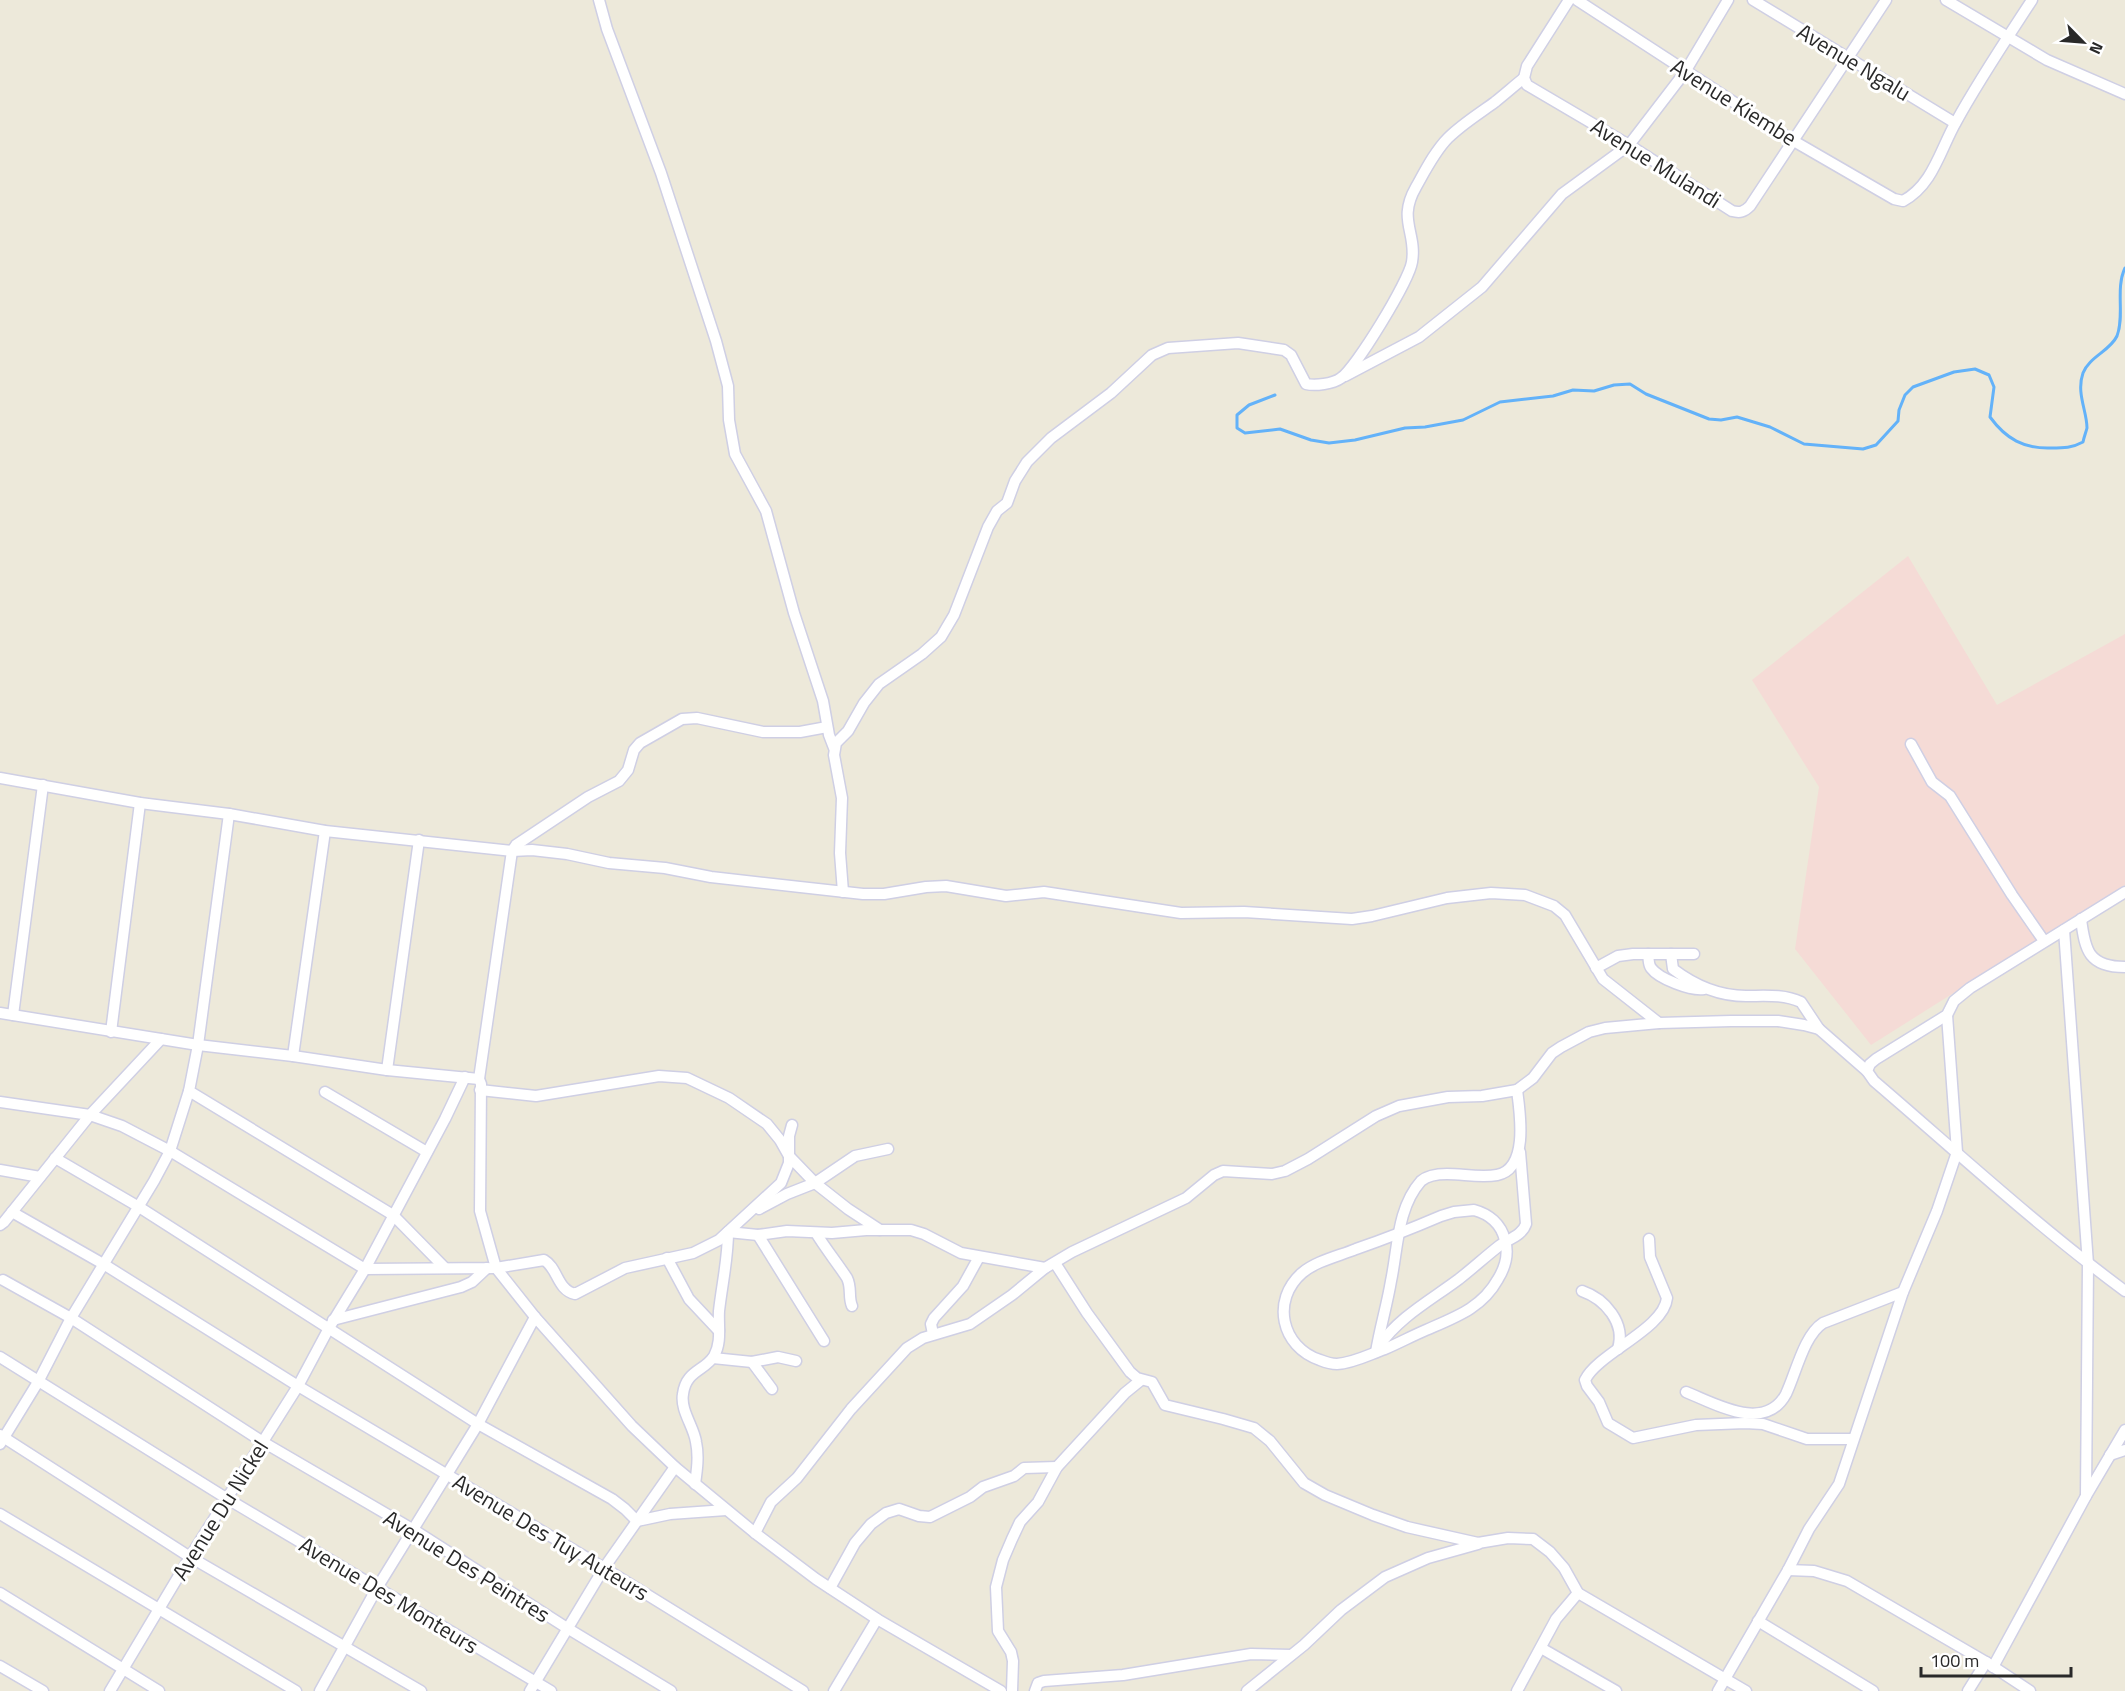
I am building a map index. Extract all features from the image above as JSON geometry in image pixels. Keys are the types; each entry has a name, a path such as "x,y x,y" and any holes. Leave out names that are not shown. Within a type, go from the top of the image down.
{"street":[{"path":"599,0 607,29 661,173 716,341 728,386 729,420 735,454 766,511 794,613 823,701 842,798 840,853 843,892"},
{"path":"1341,378 1358,358 1394,303 1410,271 1413,260 1412,240 1406,212 1416,186 1449,137 1524,78 1527,66 1569,0"},
{"name":"Avenue Kiembe","path":"1577,0 1792,140 1894,199 1903,201 1911,197 1929,177 1955,123"},
{"path":"834,748 879,684 941,638 954,615 988,527 997,512 1007,503 1015,481 1027,462 1051,438 1119,386 1152,355 1168,348 1238,343 1287,351 1306,384 1317,385 1341,378 1419,337 1482,287 1562,194 1629,145 1685,72 1728,0"},
{"name":"Avenue Ngalu","path":"1753,0 1955,123"},
{"name":"Avenue Mulandi","path":"1524,78 1527,85 1536,91 1629,145 1732,211 1745,211 1886,0"},
{"path":"1946,0 2047,60 2125,94"},
{"path":"1955,123 2032,0"},
{"path":"827,727 800,732 763,732 697,718 682,719 636,746 628,770 619,781 588,797 532,833 512,851 479,1084 480,1211 491,1268 632,1426 675,1467 755,1533 830,1588 877,1619 1001,1691"},
{"path":"1911,744 1932,783 1950,796 2044,941"},
{"path":"0,778 326,831 512,851 532,850 567,854 617,864 665,868 843,892 884,894 946,886 1006,896 1044,892 1181,913 1245,912 1352,919 1448,898 1510,893 1539,899 1554,906 1565,915 1604,979 1659,1023"},
{"path":"13,1015 43,785"},
{"path":"111,1032 140,802"},
{"path":"229,814 198,1045 189,1091 170,1151 105,1265 71,1318 38,1382 1,1439 190,1557 421,1691"},
{"path":"293,1056 326,831"},
{"path":"387,1070 419,840"},
{"path":"1718,1691 1809,1529 1839,1484 1904,1292 1937,1211 1957,1152 1947,1015 1954,1001 1970,988 2125,892"},
{"path":"2081,919 2083,939 2089,955 2102,965 2125,967"},
{"path":"2064,930 2088,1264 2086,1496"},
{"path":"1648,954 1649,966 1655,972 1690,989 1707,988"},
{"path":"1671,954 1673,969 1707,988 1734,995 1795,999 1805,1007 1819,1029 1867,1071 1874,1081 2088,1264 2125,1291"},
{"path":"1596,968 1618,956 1694,954"},
{"path":"0,1013 198,1045 387,1070 465,1077 479,1084 536,1096 659,1076 687,1078 729,1098 767,1124 789,1156 815,1183 880,1230"},
{"path":"1867,1071 1876,1059 1947,1015"},
{"path":"755,1533 771,1502 797,1478 865,1393 908,1348 933,1334 959,1329 970,1324 1050,1265 1186,1198 1214,1174 1223,1171 1272,1174 1286,1171 1376,1116 1398,1106 1448,1097 1482,1096 1517,1090 1533,1078 1552,1053 1589,1032 1605,1028 1659,1023 1778,1021 1819,1029"},
{"path":"0,1225 90,1115 161,1039"},
{"name":"Avenue Du Nickel","path":"110,1691 226,1498 297,1386 365,1269 465,1077"},
{"path":"1376,1352 1386,1336 1412,1312 1459,1279 1506,1241 1523,1231 1526,1224 1517,1090"},
{"path":"189,1091 393,1215 444,1267"},
{"path":"324,1092 427,1152"},
{"path":"0,1102 90,1115 122,1126 170,1151 365,1269 491,1268 544,1260 549,1264 561,1285 568,1292 575,1294 625,1268 680,1257 707,1247 728,1232 781,1183 789,1163 792,1125"},
{"path":"1376,1352 1392,1277 1398,1234 1410,1198 1423,1179 1438,1174 1496,1175 1504,1173 1513,1166 1519,1143"},
{"path":"746,1217 787,1194 815,1183 855,1156 888,1149"},
{"path":"55,1158 331,1324 478,1424 612,1499 637,1521"},
{"path":"0,1170 40,1177"},
{"path":"1474,1210 1491,1217 1506,1241 1507,1259 1504,1269 1484,1300 1460,1316 1376,1352 1336,1364 1313,1358 1293,1343 1285,1321 1284,1302 1302,1273 1312,1267 1448,1214 1474,1210"},
{"name":"Avenue Des Tuy Auteurs","path":"12,1212 105,1265 297,1386 604,1568 803,1691"},
{"path":"728,1232 758,1235 787,1231 816,1233 911,1230 961,1253 1050,1265 1133,1376 1152,1382 1165,1405 1254,1428 1270,1441 1304,1483 1325,1495 1407,1527 1478,1544"},
{"path":"695,1484 698,1467 696,1442 682,1397 688,1379 713,1358 718,1347 718,1321 728,1249 728,1232"},
{"path":"816,1233 847,1278 852,1306"},
{"path":"758,1235 824,1341"},
{"path":"1649,1239 1650,1257 1665,1293 1666,1302 1659,1314 1631,1341 1588,1375 1586,1383 1599,1402 1608,1424 1626,1436 1640,1438 1696,1425 1745,1423 1762,1424 1807,1439 1853,1439"},
{"path":"933,1334 934,1318 963,1286 979,1257"},
{"path":"667,1258 689,1299 719,1331"},
{"path":"331,1324 461,1287 491,1268"},
{"name":"Avenue Des Peintres","path":"3,1280 71,1318 263,1442 414,1530 567,1628 671,1691"},
{"path":"1582,1291 1598,1298 1613,1316 1621,1341 1618,1349"},
{"path":"1686,1392 1731,1410 1745,1413 1755,1414 1773,1410 1781,1403 1815,1328 1904,1292"},
{"path":"320,1691 377,1588 478,1424 535,1317"},
{"name":"Avenue Des Monteurs","path":"0,1357 533,1686 551,1691"},
{"path":"713,1358 752,1362 773,1357 796,1361"},
{"path":"752,1362 772,1389"},
{"path":"1012,1691 1014,1661 998,1631 996,1587 1003,1560 1020,1522 1038,1502 1057,1467 1125,1393 1142,1380"},
{"path":"1968,1691 1990,1665 2125,1430"},
{"path":"2110,1455 2125,1450"},
{"path":"533,1686 604,1568 675,1467"},
{"path":"830,1588 855,1543 871,1524 886,1513 899,1509 930,1517 966,1499 983,1487 1014,1476 1024,1468 1057,1467"},
{"path":"637,1521 670,1514 726,1510"},
{"path":"0,1514 296,1691"},
{"path":"1247,1691 1341,1610 1384,1577 1428,1558 1508,1538 1533,1539 1550,1552 1564,1568 1578,1593 1746,1691"},
{"path":"1788,1570 1814,1571 1847,1581 2030,1691"},
{"path":"0,1593 159,1691"},
{"path":"1517,1691 1556,1619 1578,1593"},
{"path":"834,1691 877,1619"},
{"path":"1758,1622 1874,1691"},
{"path":"1541,1648 1616,1691"},
{"path":"1035,1691 1038,1683 1044,1681 1123,1675 1251,1654 1291,1655"},
{"path":"0,1666 43,1691"}],"shaded area":[{"path":"1908,556 1997,705 2125,634 2125,885 1871,1045 1795,949 1819,787 1752,680"}],"waterway":[{"path":"1275,395 1249,405 1237,415 1237,428 1245,433 1280,429 1311,440 1329,443 1355,440 1405,428 1463,420 1500,402 1553,396 1573,390 1594,391 1614,385 1630,384 1646,394 1709,419 1721,420 1737,417 1770,427 1804,444 1863,449 1876,445 1898,421 1899,410 1905,395 1913,387 1954,372 1975,369 1989,375 1994,387 1990,417 2009,437 2032,447 2068,447 2083,442 2087,428 2081,395 2083,373 2086,367 2110,346 2117,336 2122,276 2125,268"}]}
